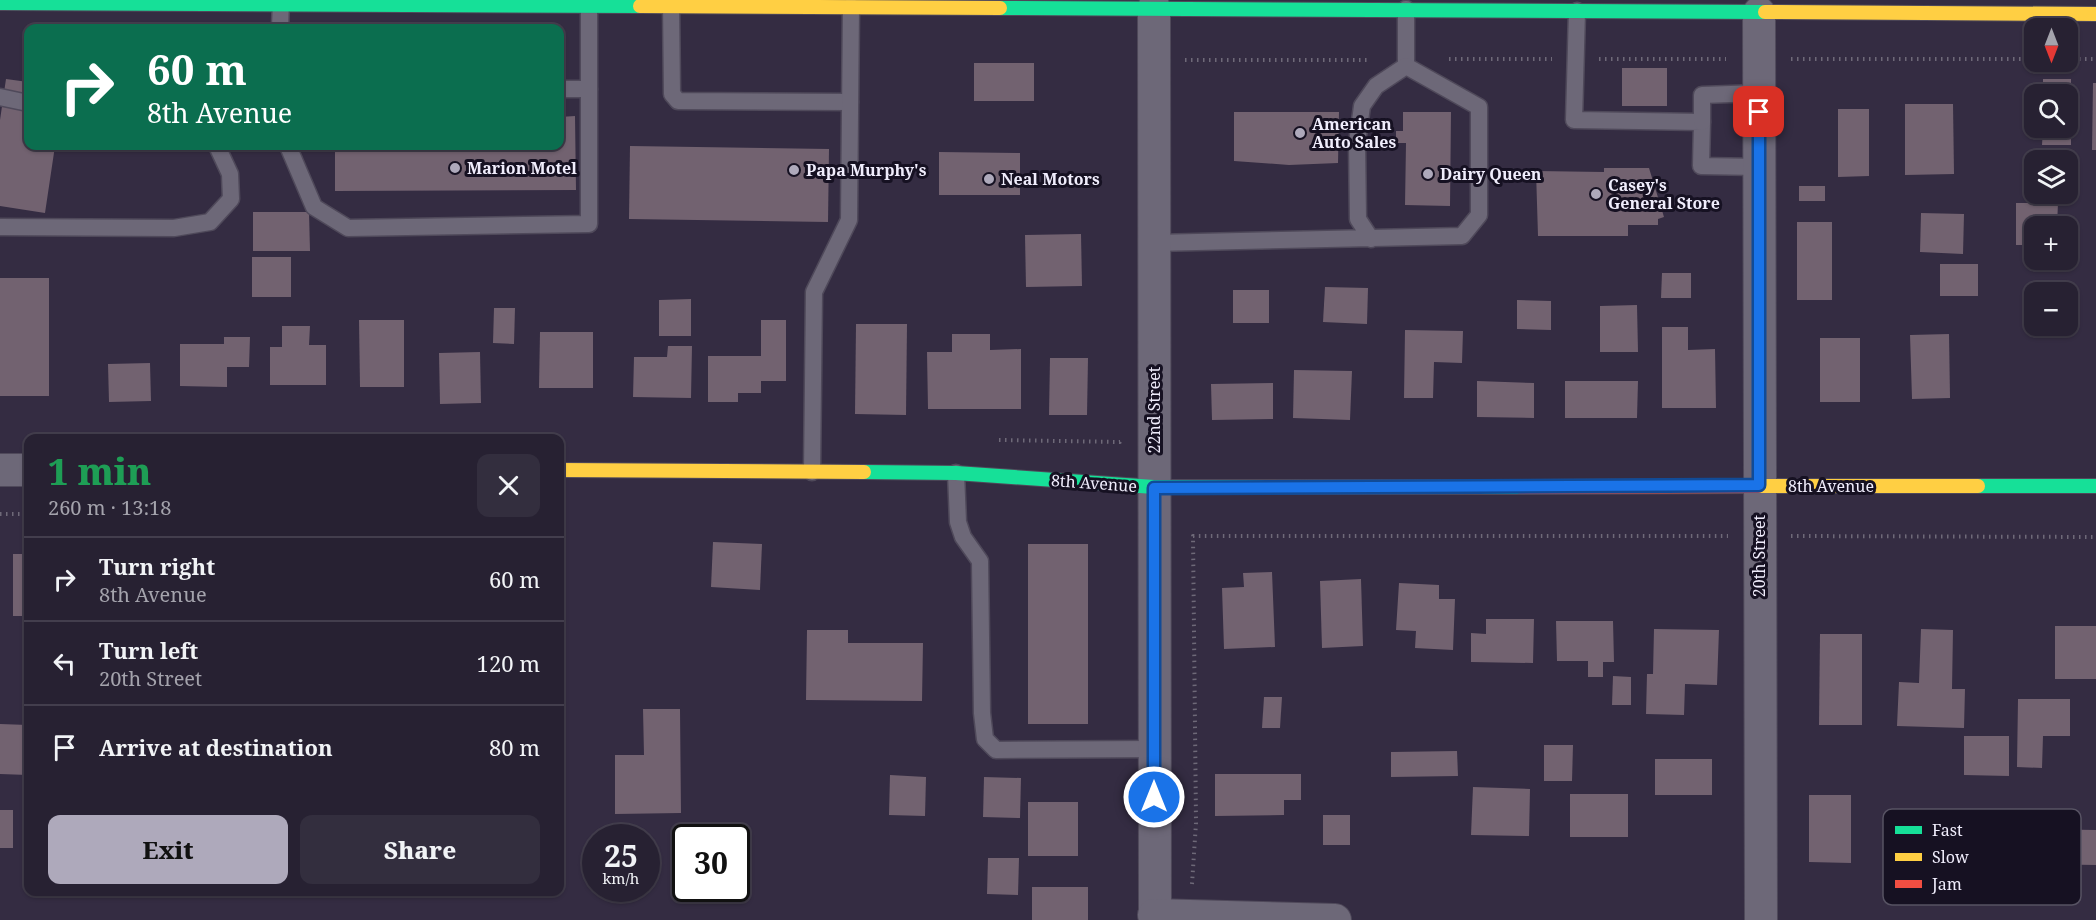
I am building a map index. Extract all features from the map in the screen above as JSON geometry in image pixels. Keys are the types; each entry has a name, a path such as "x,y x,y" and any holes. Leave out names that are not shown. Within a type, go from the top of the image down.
{"main road":[{"path":"0,3 482,2 589,6 787,3 850,7 1154,8 1271,4 1406,9 1577,11 2005,7 2096,14"},
{"name":"8th Avenue","path":"564,470 956,473 1154,488 2096,486"}],"street":[{"name":"22nd Street","path":"1154,8 1154,918"},
{"name":"20th Street","path":"1755,8 1759,58 1761,920"},
{"path":"0,470 24,470"},
{"path":"1154,918 1335,920"}],"lane":[{"path":"280,24 281,3"},
{"path":"671,3 672,94 678,101 850,102"},
{"path":"290,150 314,207 348,228 589,224 589,6"},
{"path":"812,472 814,292 849,220 850,7"},
{"path":"1406,9 1406,63"},
{"path":"1577,11 1574,120 1701,122"},
{"path":"1154,243 1462,236 1479,215 1479,107 1406,63"},
{"path":"1371,239 1358,219 1357,143 1362,106 1376,86 1406,63"},
{"path":"564,89 589,89"},
{"path":"1759,93 1701,95 1701,166 1759,167"},
{"path":"0,97 24,102"},
{"path":"0,227 174,228 210,222 231,199 230,174 219,150"},
{"path":"956,473 958,522 963,537 980,561 982,713 985,739 996,750 1154,749"}],"path":[{"path":"1184,60 1406,63 1576,59 2024,59"},
{"path":"2078,59 2096,59"},
{"path":"989,440 1120,442 1125,435"},
{"path":"0,514 24,514"},
{"path":"1192,888 1196,823 1193,536 1729,536"},
{"path":"1789,536 2096,537"}],"building":[{"path":"974,63 1034,63 1034,101 974,101"},
{"path":"1622,68 1667,68 1667,106 1622,106"},
{"path":"6,79 24,81 24,150 54,150 45,213 0,206 0,120"},
{"path":"2043,79 2071,79 2071,84 2043,84"},
{"path":"2093,83 2096,83 2096,150 2092,150"},
{"path":"1905,104 1953,104 1954,174 1905,175"},
{"path":"1838,109 1869,109 1869,176 1838,177"},
{"path":"1234,112 1339,112 1338,163 1289,165 1234,161"},
{"name":"Dairy Queen","path":"1403,112 1451,112 1450,206 1405,205 1406,143 1396,143 1396,131 1403,131"},
{"name":"Marion Motel","path":"575,116 576,190 335,191 335,150 564,150 564,117"},
{"path":"2042,138 2071,138 2071,145 2042,145"},
{"path":"630,146 829,149 828,222 629,219"},
{"path":"939,152 1020,153 1020,195 939,195"},
{"name":"Casey's General Store","path":"1604,168 1649,168 1664,217 1658,219 1658,225 1628,225 1628,236 1538,236 1536,171 1604,172"},
{"path":"1799,186 1825,186 1825,201 1799,201"},
{"path":"2016,203 2058,204 2057,216 2024,216 2024,245 2016,245"},
{"path":"253,212 309,212 310,251 253,251"},
{"path":"1921,213 1964,214 1963,254 1920,252"},
{"path":"1797,222 1832,222 1832,300 1797,300"},
{"path":"1081,234 1082,286 1026,287 1025,235"},
{"path":"252,257 291,257 291,297 252,297"},
{"path":"1940,264 1978,264 1978,296 1940,296"},
{"path":"1662,273 1691,273 1691,298 1661,298"},
{"path":"0,278 49,278 49,396 0,396"},
{"path":"1325,287 1368,288 1367,324 1323,322"},
{"path":"1233,290 1269,290 1269,323 1233,323"},
{"path":"691,299 691,336 659,336 659,300"},
{"path":"1517,300 1551,301 1551,330 1517,329"},
{"path":"1637,305 1638,352 1600,352 1600,306"},
{"path":"494,308 515,308 514,344 493,343"},
{"path":"359,320 404,320 404,387 360,387"},
{"path":"761,320 786,320 786,381 761,381 761,393 738,393 738,402 708,402 708,356 761,356"},
{"path":"856,324 907,324 906,415 855,414"},
{"path":"282,326 310,326 309,345 326,345 326,385 270,385 270,347 282,347"},
{"path":"1662,327 1688,327 1688,350 1715,349 1716,408 1662,408"},
{"path":"1405,330 1463,331 1462,363 1434,362 1433,398 1404,398"},
{"path":"540,332 593,332 593,388 539,388"},
{"path":"952,334 990,334 990,350 1021,349 1021,409 928,409 927,352 952,352"},
{"path":"1949,334 1950,398 1912,399 1910,335"},
{"path":"224,337 250,337 249,367 227,367 227,387 180,386 180,344 224,344"},
{"path":"1820,338 1860,338 1860,402 1820,402"},
{"path":"668,346 692,346 691,398 633,397 634,357 667,357"},
{"path":"480,352 481,403 440,404 439,353"},
{"path":"1050,358 1088,358 1087,415 1049,415"},
{"path":"150,363 151,401 109,402 108,364"},
{"path":"1294,370 1352,371 1350,420 1293,418"},
{"path":"1477,381 1534,383 1534,418 1477,417"},
{"path":"1565,381 1638,381 1637,418 1565,418"},
{"path":"1273,383 1273,419 1212,420 1211,384"},
{"path":"713,542 762,544 760,590 711,587"},
{"path":"1028,544 1088,544 1088,724 1028,724"},
{"path":"13,554 24,554 24,616 13,616"},
{"path":"1272,572 1275,647 1224,649 1222,588 1244,587 1243,573"},
{"path":"1361,579 1363,646 1322,648 1320,581"},
{"path":"1399,583 1439,585 1439,599 1455,599 1453,650 1415,648 1416,631 1396,630"},
{"path":"1486,619 1534,619 1533,663 1471,662 1471,633 1486,634"},
{"path":"1556,621 1613,621 1614,662 1603,662 1603,677 1588,677 1588,661 1557,661"},
{"path":"2055,626 2096,626 2096,679 2055,679"},
{"path":"1654,629 1719,630 1717,685 1685,684 1684,715 1646,714 1647,674 1653,674"},
{"path":"1921,629 1953,630 1952,689 1965,689 1964,728 1897,726 1899,682 1919,683"},
{"path":"807,630 848,630 848,643 923,643 922,701 806,700"},
{"path":"1820,634 1862,634 1862,725 1819,725"},
{"path":"1613,676 1631,677 1631,705 1612,705"},
{"path":"1264,697 1282,697 1280,728 1262,728"},
{"path":"2018,699 2070,699 2070,736 2043,736 2042,768 2017,767"},
{"path":"643,709 680,709 681,813 615,814 615,755 644,755"},
{"path":"0,724 24,725 24,775 0,774"},
{"path":"1964,736 2009,736 2009,776 1964,775"},
{"path":"1544,745 1573,745 1572,781 1544,781"},
{"path":"1457,751 1458,776 1391,777 1391,752"},
{"path":"1655,759 1712,759 1712,795 1655,795"},
{"path":"1215,774 1301,774 1301,800 1284,800 1284,815 1215,816"},
{"path":"890,775 926,777 925,816 889,815"},
{"path":"984,777 1021,778 1020,818 983,817"},
{"path":"1473,787 1530,789 1529,836 1471,835"},
{"path":"1570,794 1628,794 1628,837 1570,837"},
{"path":"1809,795 1851,795 1851,863 1809,862"},
{"path":"1028,802 1078,802 1078,856 1028,856"},
{"path":"0,810 13,810 13,848 0,848"},
{"path":"1323,815 1350,815 1350,845 1323,845"},
{"path":"2081,830 2096,830 2096,865 2081,865"},
{"path":"988,858 1019,858 1018,895 987,894"},
{"path":"1032,887 1088,887 1088,920 1032,920"}],"traffic: fast":[{"path":"0,3 640,6"},
{"path":"1000,8 1765,12"},
{"path":"864,472 956,473 1154,487 1521,487"},
{"path":"1978,486 2096,486"}],"traffic: slow":[{"path":"640,6 1000,8"},
{"path":"1765,12 2096,14"},
{"path":"564,470 864,472"},
{"path":"1758,486 1978,486"}],"traffic: jam":[{"path":"1521,487 1758,486"}],"place":[{"name":"American Auto Sales","path":"1300,133"},
{"name":"Marion Motel","path":"455,168"},
{"name":"Papa Murphy's","path":"794,170"},
{"name":"Dairy Queen","path":"1428,174"},
{"name":"Neal Motors","path":"989,179"},
{"name":"Casey's General Store","path":"1596,194"}],"route":[{"path":"1154,797 1154,488 1759,485 1759,112"}]}
